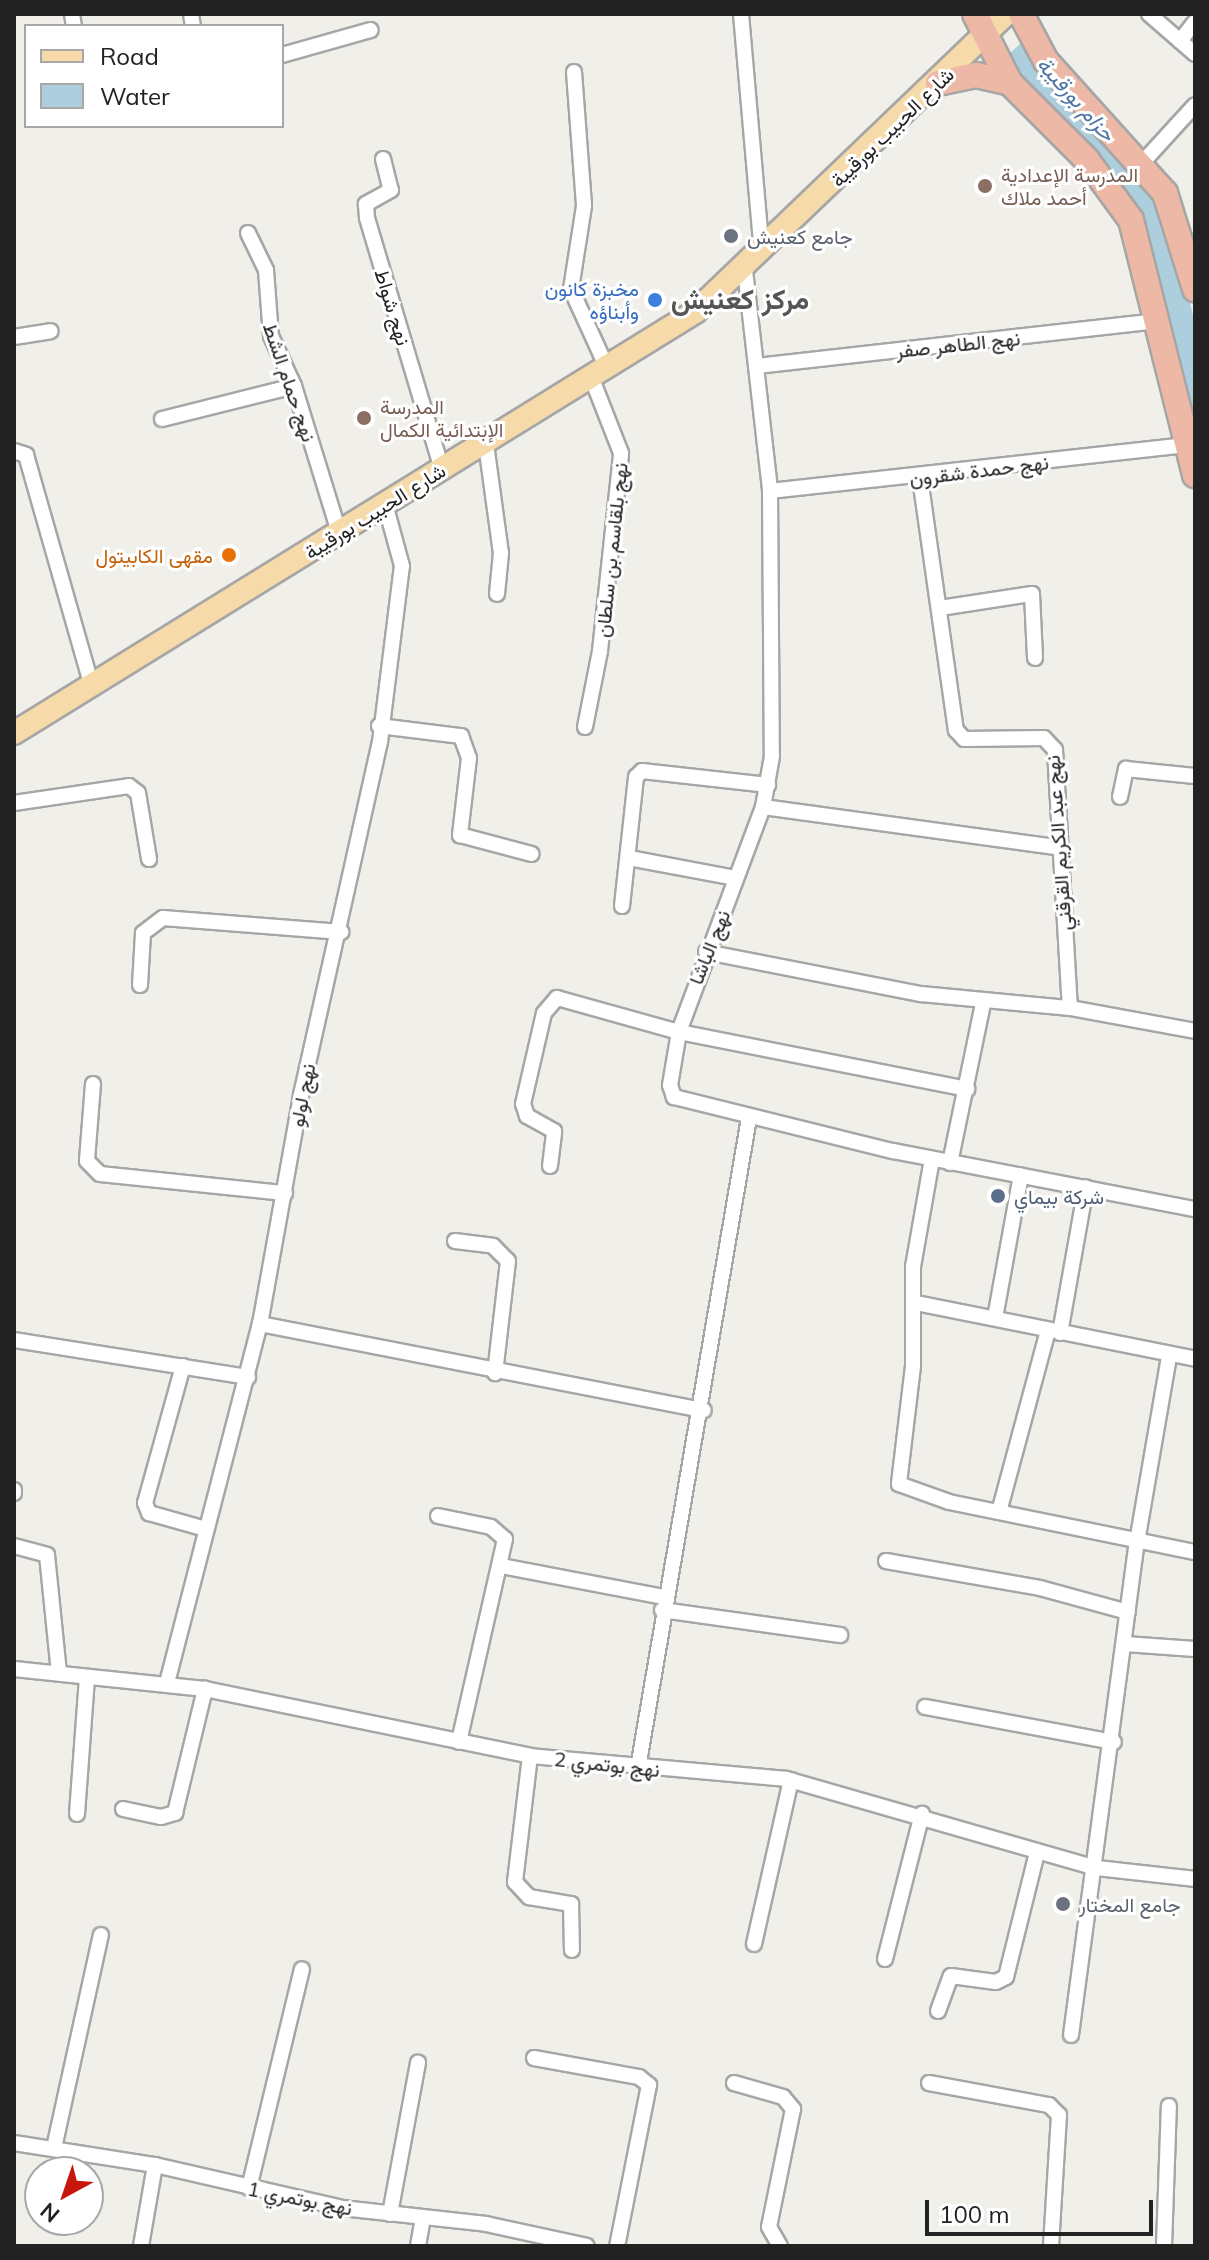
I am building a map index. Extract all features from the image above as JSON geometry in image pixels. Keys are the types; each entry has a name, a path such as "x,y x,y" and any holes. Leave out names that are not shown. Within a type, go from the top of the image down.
{"highway":[{"path":"975,14 982,38 1010,83 1087,160 1123,207 1137,235 1195,475"},
{"path":"1021,14 1046,61 1143,162 1165,193 1192,260 1195,289"},
{"path":"938,83 976,75 1010,83"}],"main road":[{"name":"شارع الحبيب بورقيبة","path":"14,733 695,312 745,270 1006,14"}],"street":[{"path":"741,14 762,253"},
{"path":"1149,14 1195,54"},
{"path":"1180,41 1195,22"},
{"path":"284,54 371,30"},
{"name":"نهج بلقاسم بن سلطان","path":"574,72 584,206 571,289 600,373 621,453 600,651 585,727"},
{"path":"1143,162 1195,105"},
{"name":"نهج شواط","path":"383,159 391,190 366,204 367,218 442,469"},
{"name":"نهج حمام الشط","path":"248,233 266,270 271,336 294,386 339,532"},
{"name":"نهج الباشا","path":"745,270 770,491 773,724 768,785 763,807 706,952 679,1032 670,1085 674,1097 749,1118 950,1163 1195,1209"},
{"name":"نهج الطاهر صفر","path":"757,366 1159,321"},
{"path":"14,337 51,331"},
{"path":"162,419 294,386"},
{"path":"486,444 501,553 497,594"},
{"name":"نهج حمدة شقرون","path":"770,491 920,478 1188,445"},
{"path":"14,451 26,455 92,686"},
{"name":"نهج عبد الكريم القرقني","path":"920,478 956,730 964,739 1044,738 1055,750 1070,1008"},
{"name":"نهج لولو","path":"167,1683 248,1377 301,1095 341,932 379,726 402,566 385,504"},
{"path":"940,608 1032,594 1035,658"},
{"path":"379,726 461,736 469,758 460,835 532,854"},
{"path":"1120,797 1126,769 1195,776"},
{"path":"622,906 636,777 642,771 768,785"},
{"path":"14,803 129,786 138,793 149,859"},
{"path":"763,807 1061,848"},
{"path":"629,858 736,878"},
{"path":"140,985 143,933 163,918 341,932"},
{"path":"706,952 983,1003 1070,1008 1195,1031"},
{"path":"550,1166 554,1131 527,1116 523,1104 550,1003 564,997 679,1032 967,1089"},
{"path":"950,1163 983,1003"},
{"path":"93,1084 87,1161 100,1174 285,1193"},
{"path":"638,1768 663,1604 704,1410 749,1118"},
{"path":"932,1159 914,1257 916,1303 899,1484 912,1494 1195,1552"},
{"path":"995,1318 1021,1175"},
{"path":"999,1512 1054,1332 1086,1187"},
{"path":"455,1241 493,1246 508,1261 495,1373"},
{"path":"916,1303 1195,1359"},
{"path":"260,1324 495,1373 704,1410"},
{"path":"14,1340 248,1377"},
{"path":"1071,2035 1114,1742 1137,1542 1169,1356"},
{"path":"183,1366 145,1503 149,1513 206,1529"},
{"path":"438,1516 500,1531 505,1539 459,1742"},
{"path":"14,1546 47,1555 59,1673"},
{"path":"886,1561 1040,1588 1128,1612"},
{"path":"501,1566 663,1604 840,1635"},
{"path":"1125,1644 1195,1649"},
{"name":"نهج بوتمري 2","path":"14,1669 205,1689 530,1756 791,1780 922,1814 1037,1853 1097,1868 1195,1879"},
{"path":"77,1814 87,1677"},
{"path":"123,1809 161,1817 175,1813 205,1689"},
{"path":"925,1707 1114,1742"},
{"path":"530,1756 513,1873 523,1894 571,1904 572,1950"},
{"path":"754,1944 791,1780"},
{"path":"885,1959 922,1814"},
{"path":"938,2011 951,1976 996,1982 1006,1977 1037,1853"},
{"path":"54,2148 101,1935"},
{"path":"249,2188 302,1969"},
{"path":"534,2058 639,2077 649,2085 617,2246"},
{"path":"390,2214 418,2063"},
{"path":"734,2083 783,2097 793,2109 769,2227 780,2246"},
{"path":"929,2083 1049,2105 1059,2115 1051,2246"},
{"path":"1164,2246 1169,2106"},
{"name":"نهج بوتمري 1","path":"14,2143 155,2165 249,2188 390,2214 587,2246"},
{"path":"141,2246 155,2165"},
{"path":"418,2246 423,2218"}],"water":[{"path":"1021,43 1035,66 1141,171 1177,248 1195,324 1195,435 1141,217 1118,181 1005,58"}],"place":[{"name":"المدرسة الإعدادية أحمد ملاك","path":"985,186"},
{"name":"جامع كعنيش","path":"731,236"},
{"name":"مخبزة كانون وأبناؤه","path":"655,300"},
{"name":"المدرسة الإبتدائية الكمال","path":"364,418"},
{"name":"مقهى الكابيتول","path":"229,555"},
{"name":"شركة بيماي","path":"998,1196"},
{"name":"جامع المختار","path":"1063,1904"}],"district":[{"name":"مركز كعنيش","path":"740,299"}],"water label":[{"name":"حزام بورقيبة","path":"1076,99"}]}
